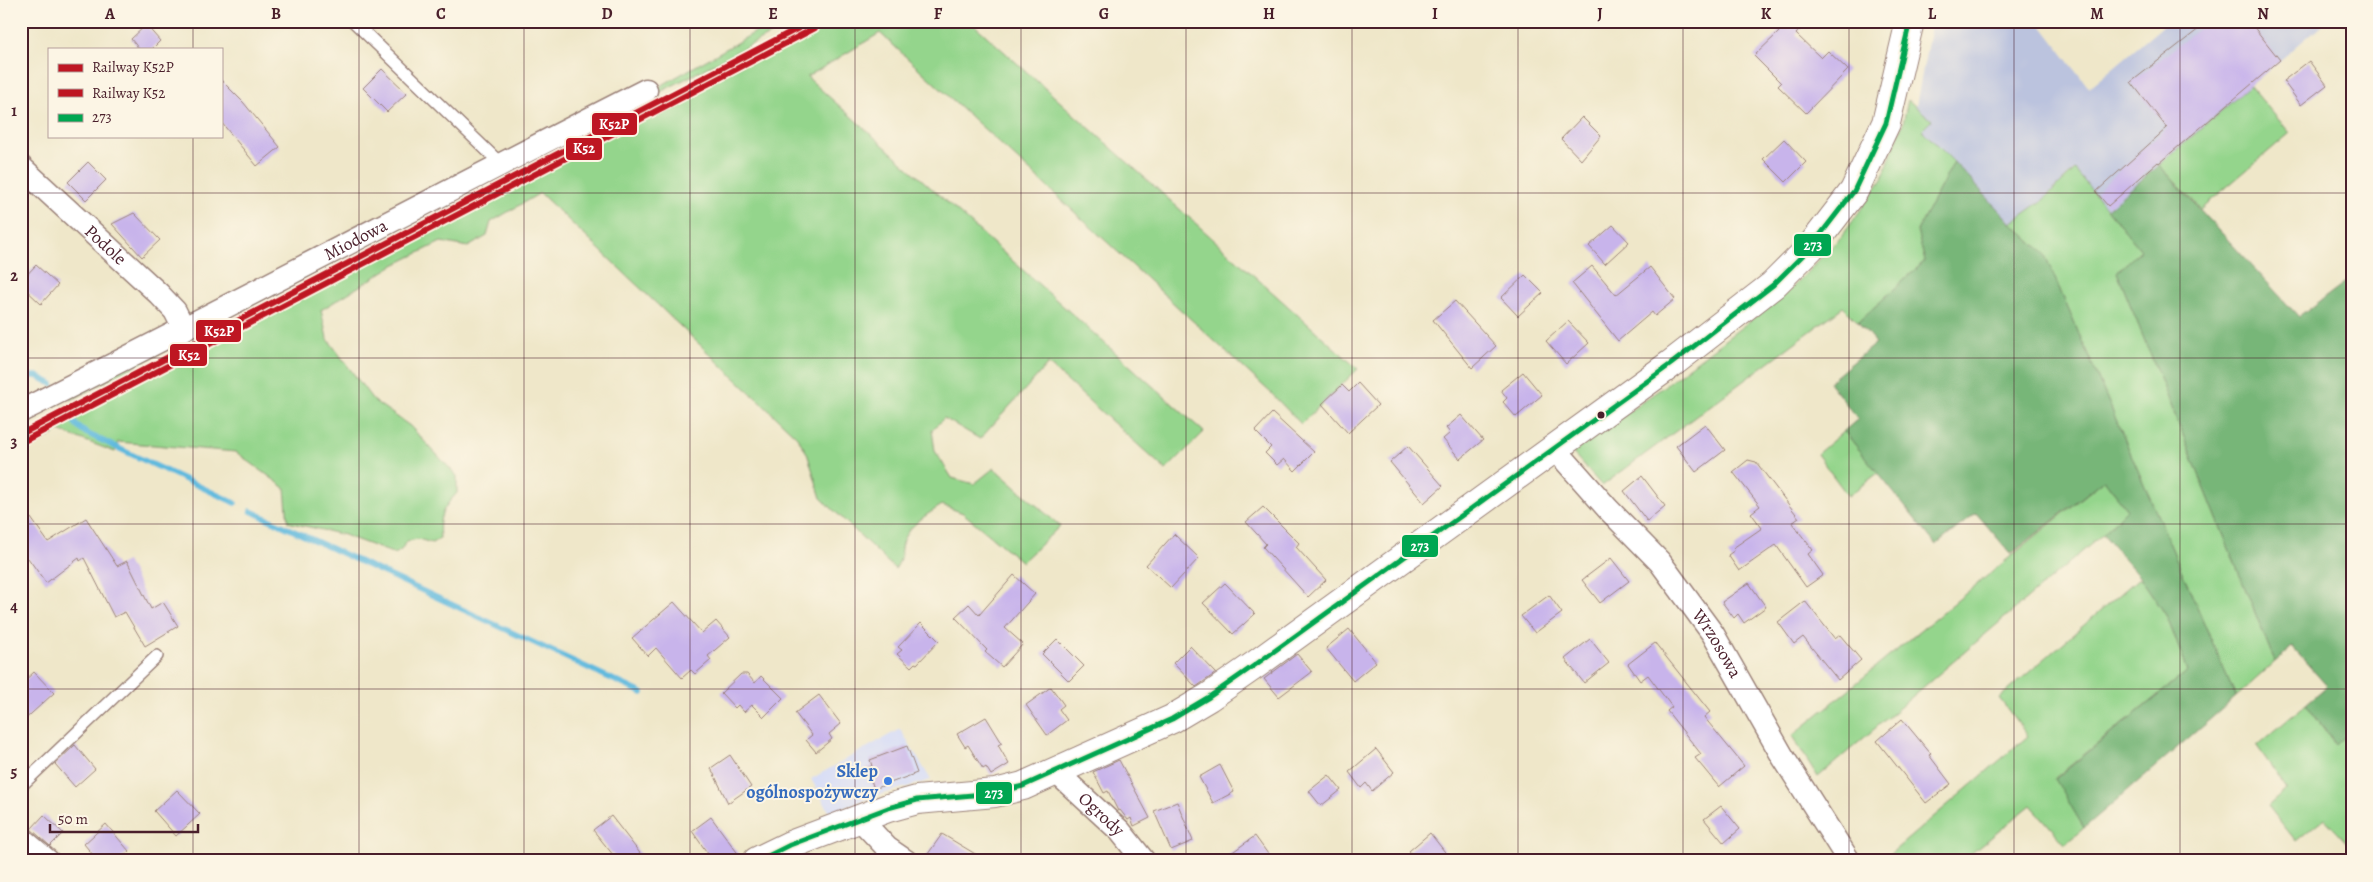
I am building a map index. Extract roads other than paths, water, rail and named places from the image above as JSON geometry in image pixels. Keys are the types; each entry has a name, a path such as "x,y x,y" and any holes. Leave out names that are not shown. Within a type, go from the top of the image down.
{"street":[{"path":"757,861 790,845 858,818 917,800 995,793 1022,786 1172,719 1209,697 1555,449 1726,322 1772,285 1810,248 1854,191 1886,124 1910,21"},
{"name":"Miodowa","path":"21,410 184,329 646,90"},
{"name":"Podole","path":"21,167 159,294 175,311 184,329"},
{"name":"Wrzosowa","path":"1555,449 1608,509 1660,562 1713,634 1783,757 1849,861"},
{"name":"Ogrody","path":"1056,772 1120,831 1144,861"},
{"path":"858,818 887,848 906,861"},
{"path":"21,838 48,861"}],"lane":[{"path":"353,21 501,164"},
{"path":"21,786 157,656"}],"waterway":[{"path":"21,376 37,376 52,384"},
{"path":"71,417 77,426 86,433 235,503"},
{"path":"251,511 642,693"}],"rail line":[{"name":"K52P","path":"21,434 812,21"},
{"name":"K52","path":"24,441 815,28"}],"place":[{"name":"Sklep ogólnospożywczy","path":"888,781"}]}
